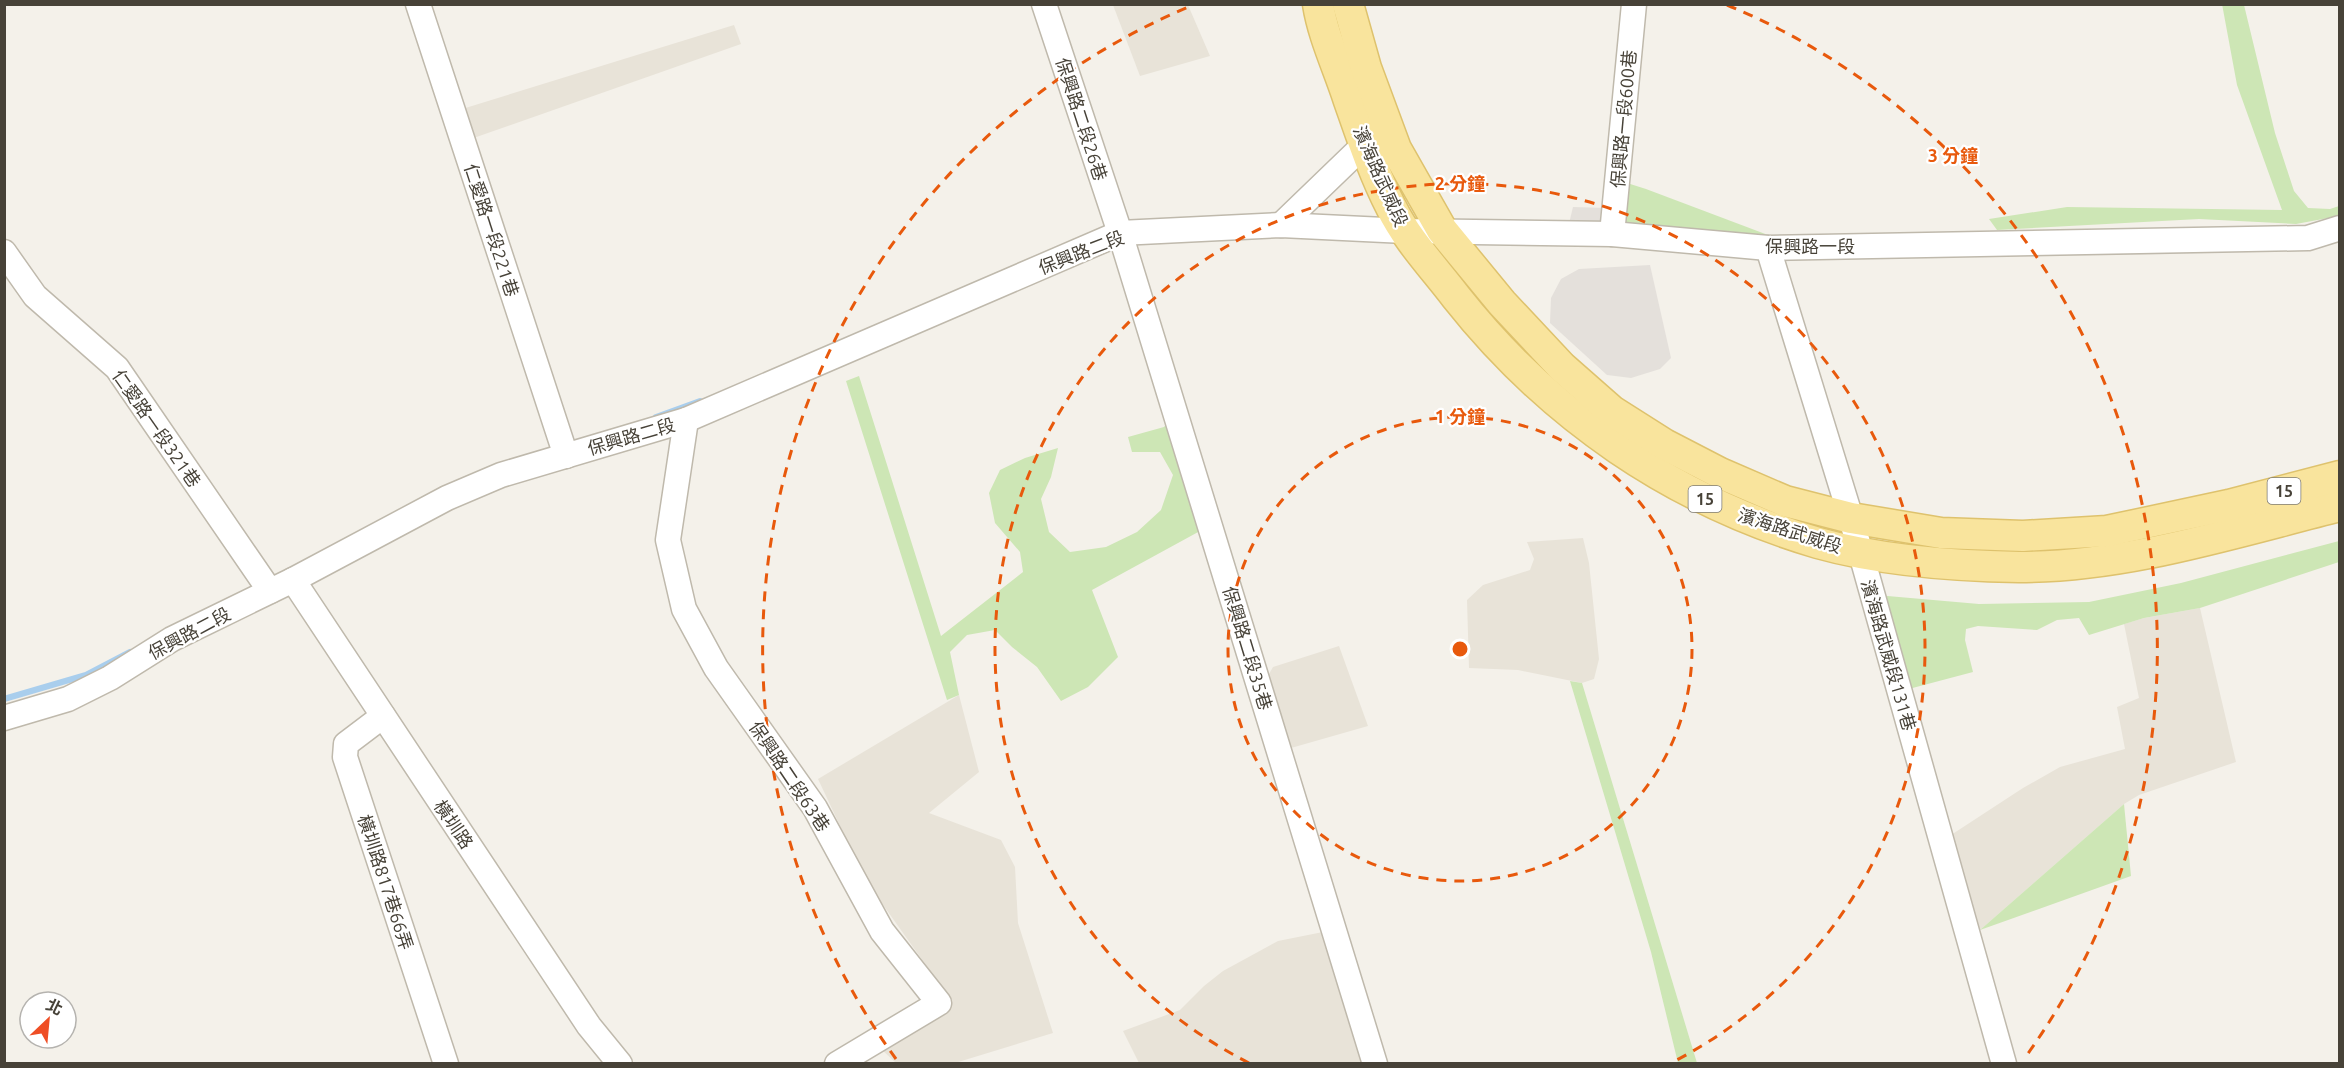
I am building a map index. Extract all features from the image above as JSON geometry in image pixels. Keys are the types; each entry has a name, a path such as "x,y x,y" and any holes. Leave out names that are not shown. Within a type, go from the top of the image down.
{"main road":[{"name":"濱海路武威段","path":"1317,4 1364,145 1391,208 1405,231 1480,327 1561,406 1599,437 1640,464 1727,509 1819,543 1861,552 1924,561 2021,567 2133,556 2340,506"},
{"name":"濱海路武威段","path":"1348,4 1366,68 1396,149 1442,230 1502,303 1562,367 1612,411 1664,444 1720,473 1785,501 1851,518 1941,533 2023,536 2108,531 2229,505 2340,476"}],"street":[{"name":"仁愛路一段221巷","path":"418,4 566,456"},
{"name":"保興路二段26巷","path":"1044,4 1120,233"},
{"name":"保興路一段600巷","path":"1612,234 1634,4"},
{"path":"1281,225 1364,145"},
{"name":"保興路二段","path":"4,718 68,699 110,678 172,639 293,580 447,498 501,475 686,420 1120,233 1281,225"},
{"name":"保興路一段","path":"1281,225 1405,231 1612,234 1768,248 2307,238 2340,228"},
{"name":"保興路二段35巷","path":"1120,233 1376,1064"},
{"name":"濱海路武威段131巷","path":"1768,248 1861,552 2004,1064"},
{"name":"仁愛路一段321巷","path":"4,252 35,296 117,368 270,591"},
{"name":"保興路二段63巷","path":"686,420 668,540 684,609 716,668 815,808 882,931 939,1003 837,1064"},
{"name":"橫圳路","path":"293,580 589,1026 620,1064"},
{"name":"橫圳路817巷66弄","path":"382,716 346,744 345,757 446,1064"}],"shaded area":[{"path":"1113,5 1188,5 1210,56 1140,76"},
{"path":"734,25 741,44 465,141 459,110"},
{"path":"1573,207 1607,208 1609,234 1566,236"},
{"path":"1650,265 1671,358 1660,369 1631,378 1607,375 1550,323 1551,298 1561,279 1579,269"},
{"path":"1583,538 1589,563 1599,659 1594,679 1582,683 1518,670 1469,668 1467,600 1483,585 1530,570 1534,559 1527,542"},
{"path":"2200,608 2236,762 2139,795 2124,804 1980,930 1951,835 2060,767 2125,749 2117,707 2139,698 2124,624"},
{"path":"1339,646 1368,726 1291,748 1269,674 1273,667"},
{"path":"959,695 979,772 929,813 1001,840 1015,867 1018,923 1053,1033 955,1063 896,1063 880,1048 943,989 866,881 818,779"},
{"path":"1323,932 1366,1063 1139,1063 1123,1031 1180,1010 1223,971 1278,941"}],"green space":[{"path":"2222,4 2244,5 2275,133 2294,191 2308,208 2330,209 2339,206 2339,216 2296,224 2199,219 1997,230 1989,219 2067,207 2282,210 2237,85"},
{"path":"1627,183 1768,235 1631,234 1626,226"},
{"path":"859,376 941,636 1023,572 1020,552 995,523 989,493 1000,470 1025,458 1058,448 1051,477 1041,499 1049,532 1070,552 1106,547 1137,532 1161,510 1173,475 1160,452 1132,452 1128,437 1164,427 1172,418 1200,531 1092,590 1118,657 1088,687 1061,701 1037,667 995,630 967,635 950,652 959,695 947,700 846,381"},
{"path":"2339,541 2339,562 2200,608 2144,618 2089,635 2079,618 2057,620 2037,630 1978,626 1966,629 1965,640 1973,672 1905,690 1876,595 1979,604 2089,602 2181,583"},
{"path":"1570,681 1582,683 1697,1063 1678,1063 1651,952"},
{"path":"2124,804 2131,876 1980,930"}],"waterway":[{"path":"656,417 700,401"},
{"path":"4,699 86,675 130,652"}]}
